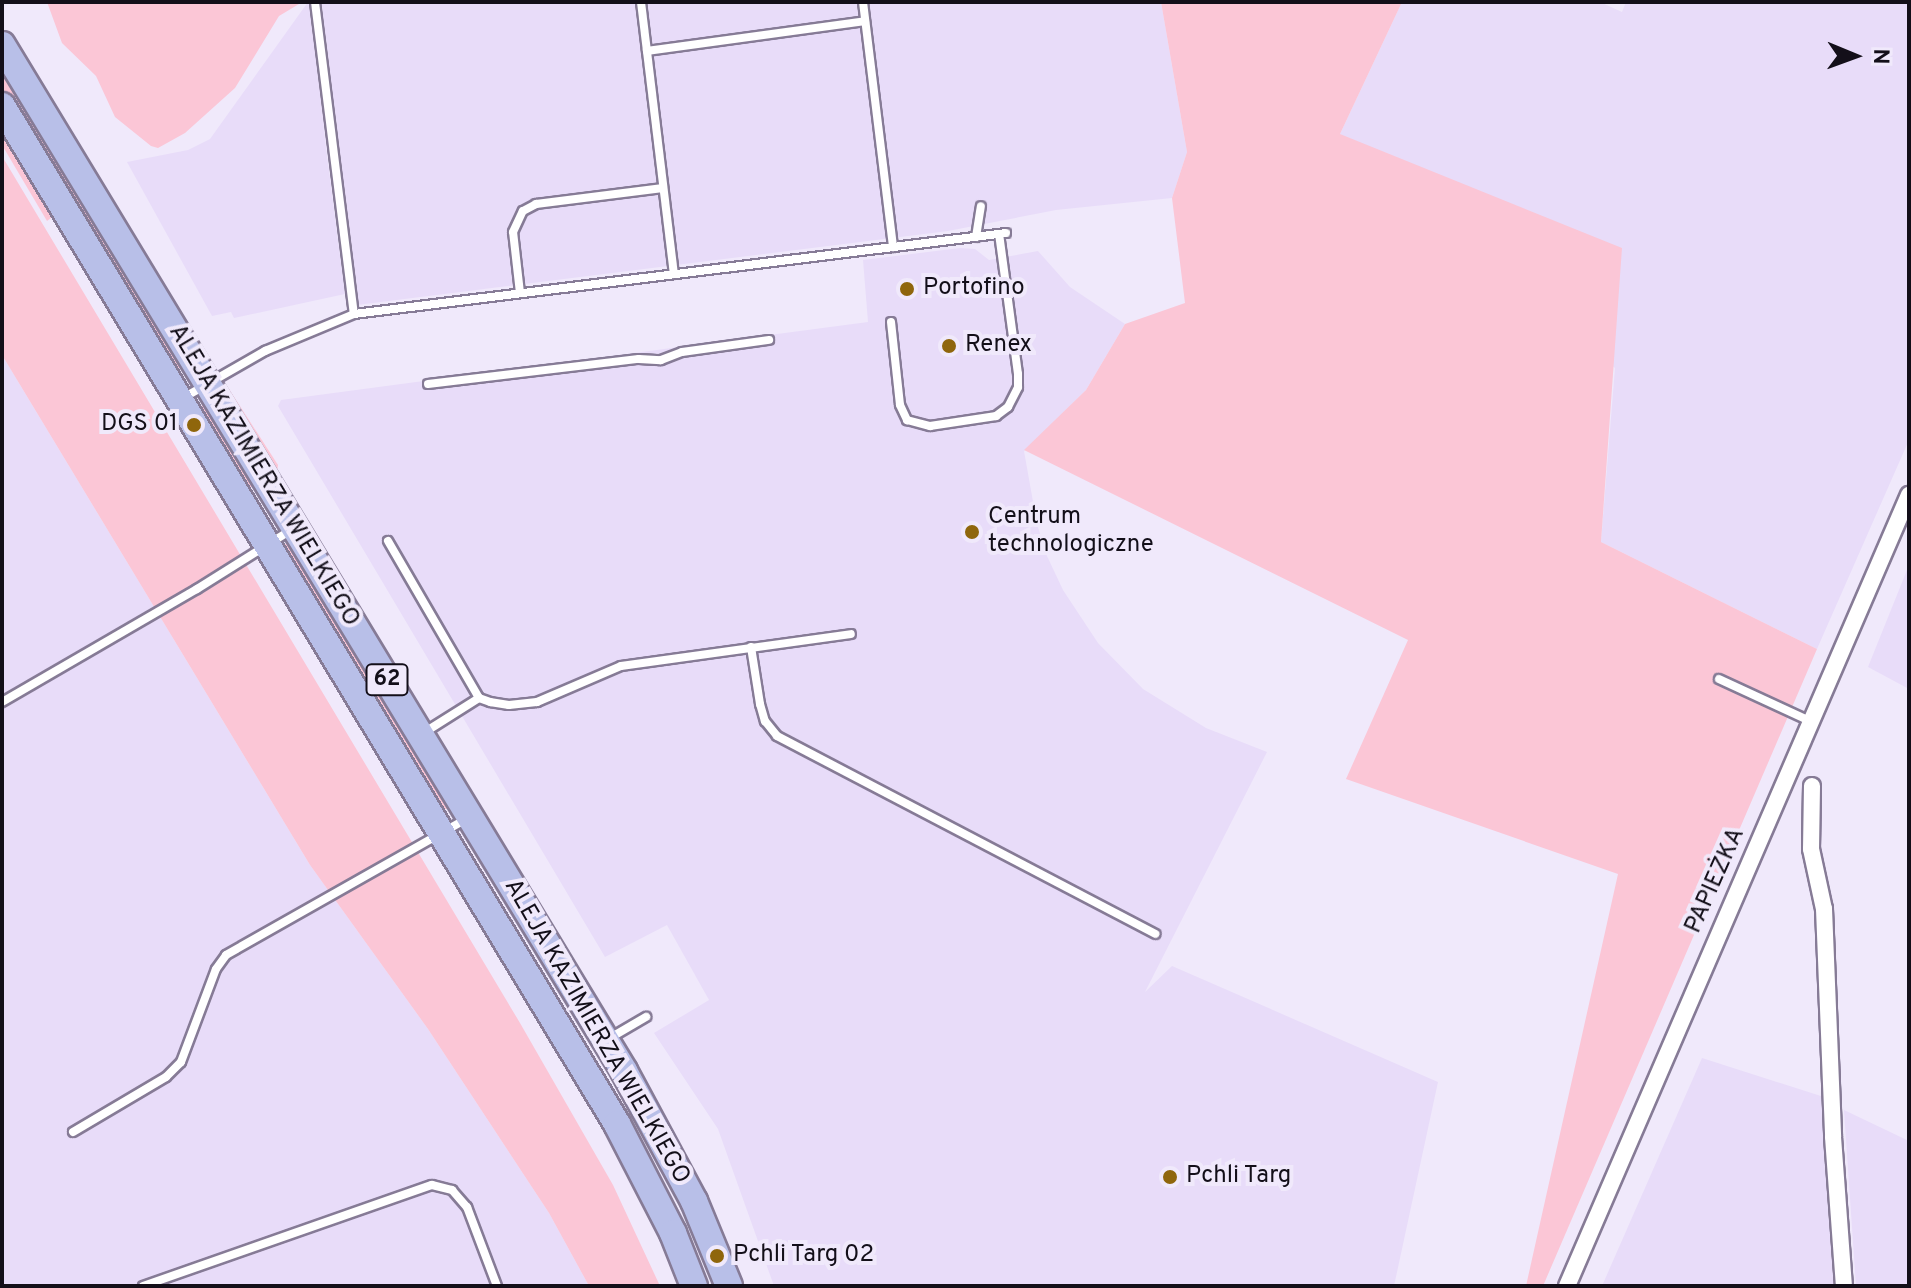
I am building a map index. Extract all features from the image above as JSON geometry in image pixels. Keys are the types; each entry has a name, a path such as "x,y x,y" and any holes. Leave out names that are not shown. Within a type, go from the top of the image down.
{"main road":[{"name":"ALEJA KAZIMIERZA WIELKIEGO","path":"2,45 606,1041 688,1188 729,1286"},
{"name":"ALEJA KAZIMIERZA WIELKIEGO","path":"2,106 617,1124 673,1233 694,1286"}],"street":[{"name":"PAPIEŻKA","path":"1567,1286 1909,495"},
{"path":"1812,786 1811,849 1824,909 1833,1137 1844,1286"}],"lane":[{"path":"315,2 354,314"},
{"path":"641,2 674,274"},
{"path":"863,2 893,247"},
{"path":"647,51 865,21"},
{"path":"520,293 513,232 523,211 536,204 663,188"},
{"path":"976,237 981,206"},
{"path":"179,401 265,351 354,314 1002,234 1018,374 1018,387 1008,407 996,416 930,426 907,420 900,405 891,322"},
{"path":"428,384 639,359 661,360 682,352 769,340"},
{"path":"2,702 295,527"},
{"path":"388,541 479,698"},
{"path":"420,734 479,698 509,705 537,702 621,666 851,634"},
{"path":"751,647 760,704 765,721 777,736 1155,934"},
{"path":"1719,679 1811,722"},
{"path":"73,1132 166,1077 181,1062 216,969 226,955 470,816"},
{"path":"606,1041 646,1017"},
{"path":"143,1286 432,1185 452,1190 467,1207 497,1286"}],"shaded area":[{"path":"47,2 299,4 279,16 235,88 185,133 158,148 151,146 115,117 96,76 62,43"},
{"path":"308,2 1161,2 1187,152 1172,198 1056,210 948,231 349,306 320,101 345,294 234,318 231,312 212,316 127,162 188,150 210,139"},
{"path":"1161,2 1402,2 1340,134 1622,248 1601,542 1817,649 1543,1286 1526,1286 1618,874 1346,779 1408,640 1024,450 1086,390 1125,324 1185,303 1172,198 1187,152"},
{"path":"1402,2 1600,2 1622,12 1626,2 1909,2 1909,440 1817,649 1601,542 1615,368 1340,134"},
{"path":"2,63 186,372 168,362 85,227 2,87"},
{"path":"2,128 55,215 47,221 2,145"},
{"path":"2,156 520,1023 613,1185 660,1286 589,1286 549,1213 428,1029 310,865 2,355"},
{"path":"960,248 975,249 989,260 1038,251 1070,287 1125,324 1086,390 1024,451 1037,524 1047,556 1063,590 1098,643 1143,689 1206,728 1267,752 1145,992 1172,966 1438,1082 1394,1286 774,1286 718,1129 654,1033 709,1000 667,925 605,957 278,406 281,400 868,322 863,260"},
{"path":"2,355 310,865 428,1029 549,1213 589,1286 2,1286"},
{"path":"229,389 278,465 277,472 273,473 227,393"},
{"path":"203,401 256,484 245,491 201,411"},
{"path":"282,544 290,544 449,806 447,809 440,809 281,553"},
{"path":"1909,565 1909,689 1868,667"},
{"path":"1702,1058 1824,1097 1835,1286 1602,1286"},
{"path":"1844,1110 1909,1141 1909,1286 1856,1286"}],"place":[{"name":"Portofino","path":"907,289"},
{"name":"Renex","path":"949,346"},
{"name":"DGS 01","path":"194,425"},
{"name":"Centrum technologiczne","path":"972,532"},
{"name":"Pchli Targ","path":"1170,1177"},
{"name":"Pchli Targ 02","path":"717,1256"}]}
